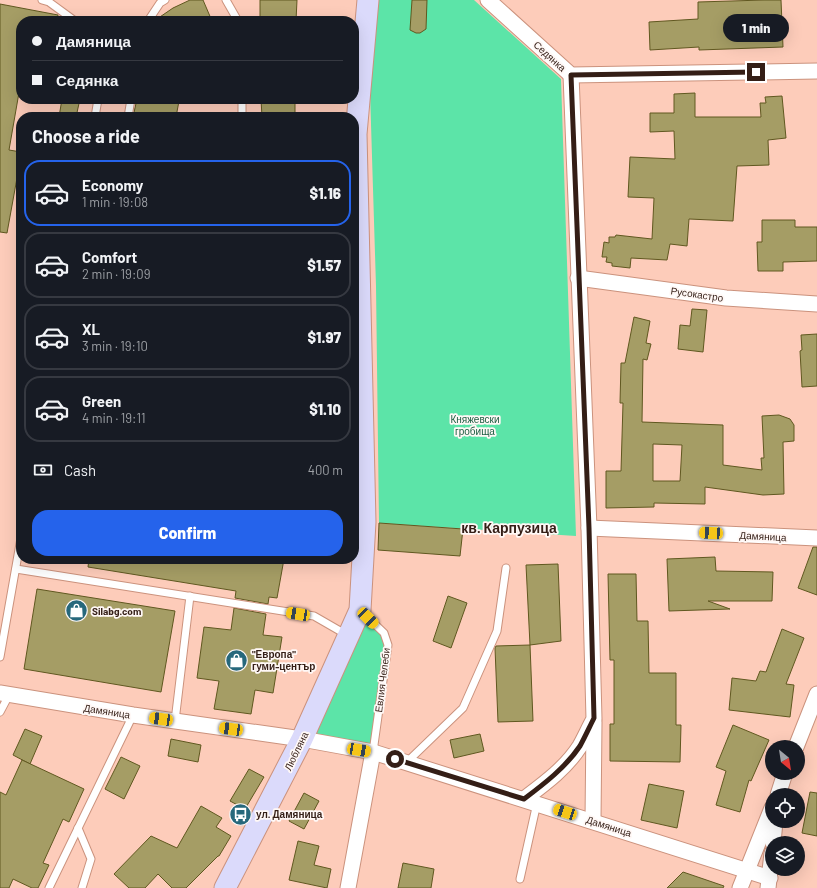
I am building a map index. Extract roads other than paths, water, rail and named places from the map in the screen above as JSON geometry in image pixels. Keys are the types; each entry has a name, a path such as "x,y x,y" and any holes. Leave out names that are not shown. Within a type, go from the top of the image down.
{"street":[{"path":"359,100 368,0"},
{"name":"Седянка","path":"488,0 571,75 817,71"},
{"path":"571,75 589,528 594,718 593,821"},
{"name":"Русокастро","path":"578,278 726,298 817,304"},
{"path":"359,309 365,522 360,610"},
{"name":"Дамяница","path":"589,528 817,538"},
{"name":"Любляна","path":"225,888 302,739 350,637 360,610"},
{"name":"Дамяница","path":"4,694 133,715 302,739 373,752 748,871 769,883"},
{"path":"799,740 817,694"},
{"path":"531,801 580,747 594,718"},
{"name":"Евлия Челеби","path":"348,888 373,752"},
{"path":"740,888 765,826"}],"lane":[{"path":"42,0 49,2 68,16"},
{"path":"151,16 160,3 165,0"},
{"path":"226,0 235,16"},
{"path":"0,657 17,564"},
{"path":"406,762 464,708 497,631 506,568"},
{"path":"16,569 314,616 350,637"},
{"path":"175,721 190,596"},
{"name":"Евлия Челеби","path":"360,610 384,633 388,645 373,752"},
{"path":"0,712 4,694"},
{"path":"49,888 133,715"},
{"path":"520,879 531,801"},
{"path":"78,828 90,859 82,888"}],"place":[{"name":"Silabg.com","path":"77,611"},
{"name":"\"Европа\" гуми-център","path":"237,660"},
{"name":"ул. Дамяница","path":"241,814"}],"district":[{"name":"кв. Карпузица","path":"509,528"}],"park label":[{"name":"Княжевски гробища","path":"475,424"}]}
